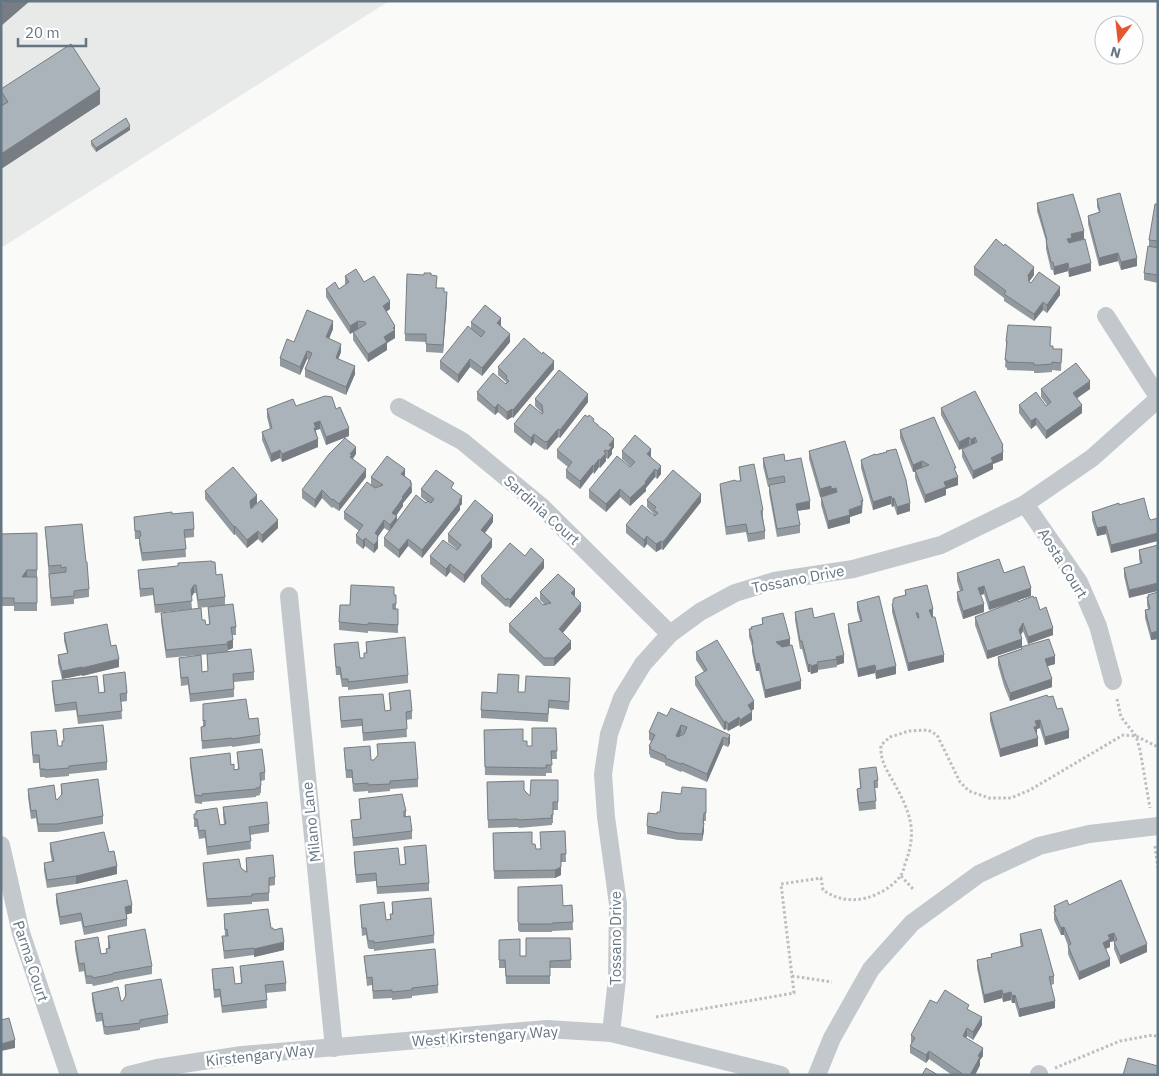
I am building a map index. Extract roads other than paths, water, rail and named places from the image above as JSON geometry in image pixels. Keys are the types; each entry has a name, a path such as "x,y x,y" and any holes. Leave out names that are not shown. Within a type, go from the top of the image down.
{"street":[{"path":"1106,316 1158,398"},
{"name":"Tossano Drive","path":"611,1033 617,979 618,913 606,817 604,774 609,734 622,698 643,664 670,634 700,612 735,593 774,581 853,569 941,545 1025,504 1092,458 1158,398"},
{"name":"Sardinia Court","path":"399,407 462,441 542,507 670,634"},
{"name":"Aosta Court","path":"1025,504 1079,582 1098,626 1113,681"},
{"name":"Milano Lane","path":"289,596 334,1048"},
{"path":"817,1075 832,1038 871,969 912,923 979,874 1048,844 1089,834 1158,826"},
{"name":"Parma Court","path":"1,845 21,933 69,1075"},
{"name":"West Kirstengary Way","path":"334,1048 547,1028 611,1033 781,1075"},
{"name":"Kirstengary Way","path":"129,1075 157,1068 242,1055 334,1048"}]}
